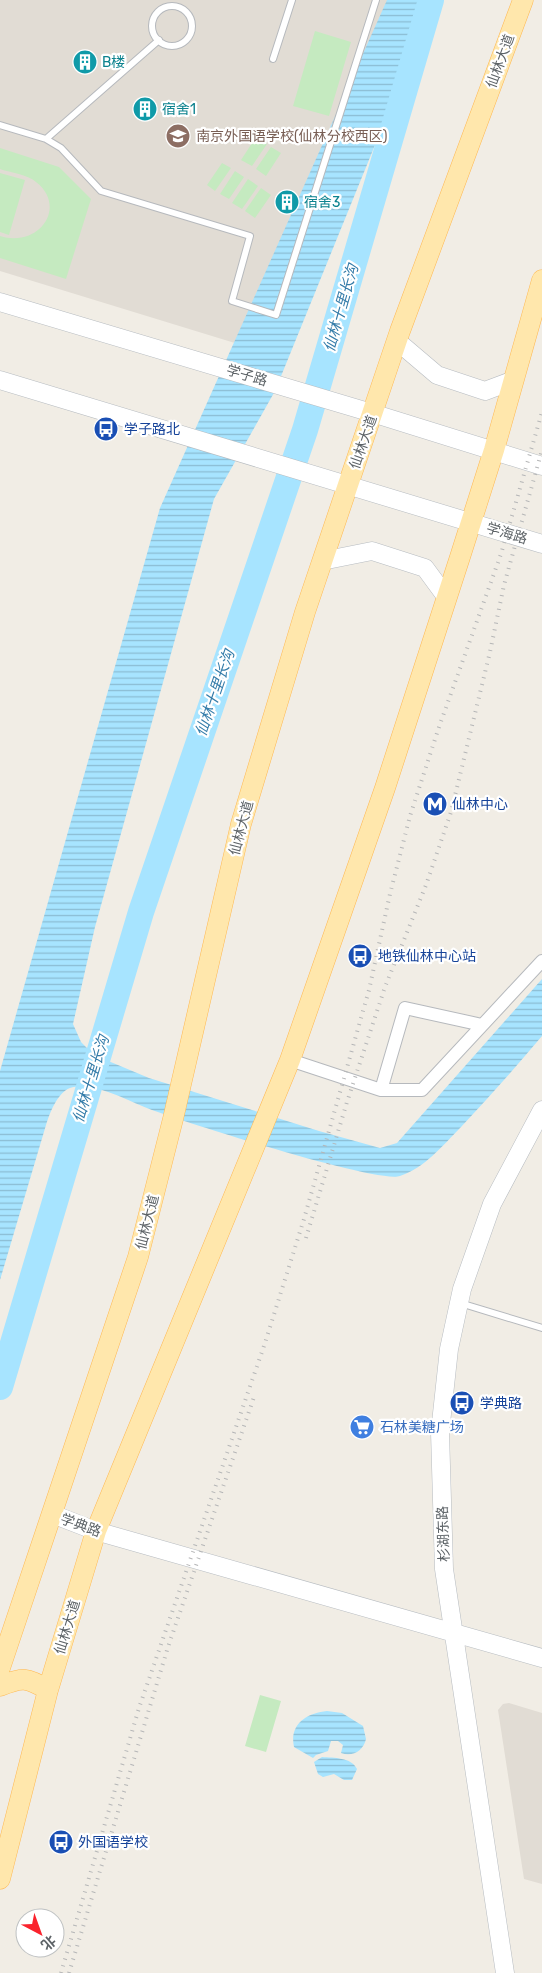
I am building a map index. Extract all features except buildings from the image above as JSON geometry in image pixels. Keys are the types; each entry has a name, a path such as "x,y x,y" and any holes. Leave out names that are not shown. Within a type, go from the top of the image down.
{"main road":[{"name":"仙林大道","path":"0,1668 138,1257 241,824 322,561 396,341 523,0"},
{"name":"仙林大道","path":"0,1878 48,1690 96,1531 290,1060 385,788 447,598 494,450 542,280"},
{"name":"学子路","path":"0,302 494,450"},
{"path":"396,341 437,374 485,391 514,380"},
{"path":"0,380 471,522"},
{"path":"494,450 542,466"},
{"name":"学海路","path":"471,522 542,544"},
{"path":"322,561 372,551 425,568 447,598"},
{"name":"杉湖东路","path":"505,1973 444,1569 440,1432 449,1349 462,1289 492,1204 542,1110"},
{"name":"学典路","path":"52,1514 96,1531 542,1658"},
{"path":"0,1686 20,1679 32,1680 48,1690"}],"street":[{"path":"290,1060 381,1090 422,1090 542,961"},
{"path":"381,1090 405,1008 482,1026"}],"lane":[{"path":"273,59 292,0"},
{"path":"0,125 46,139 62,148 101,191 250,236 232,301 276,315 376,0"},
{"path":"169,6 186,11 190,16 192,28 187,39 182,43 170,46 159,40 153,30 153,23 158,12 169,6"},
{"path":"46,139 159,40"},
{"path":"459,1303 542,1328"}],"shaded area":[{"name":"南京外国语学校(仙林分校西区)","path":"0,0 398,0 277,356 0,271"},
{"path":"509,1703 542,1713 542,1884 524,1879 498,1710 503,1704"}],"green space":[{"path":"315,31 351,42 329,116 293,106"},
{"path":"256,137 267,144 252,166 241,160"},
{"path":"271,147 281,153 266,176 256,169"},
{"path":"0,148 59,167 91,199 66,279 0,258 0,236 14,238 27,236 37,231 45,223 49,213 49,203 45,192 32,179 0,169"},
{"path":"222,163 231,168 215,191 207,185"},
{"path":"235,171 244,177 229,199 220,194"},
{"path":"0,173 25,180 9,235 0,232"},
{"path":"248,179 258,186 242,209 232,203"},
{"path":"261,188 271,195 255,218 245,211"},
{"path":"260,1695 281,1701 266,1752 245,1746"}],"water":[{"path":"387,0 434,0 275,391 214,499 95,927 73,1024 81,1042 94,1055 149,1078 380,1148 397,1143 542,979 542,1036 461,1127 426,1162 400,1176 384,1176 320,1162 171,1117 100,1089 79,1086 70,1088 61,1094 52,1109 0,1280 0,1071 160,508"},
{"path":"327,1711 342,1713 363,1726 366,1739 360,1750 350,1754 341,1753 343,1745 338,1741 331,1741 328,1751 313,1758 294,1747 294,1732 301,1721 313,1714"},
{"path":"322,1757 351,1762 357,1769 352,1780 344,1780 334,1774 323,1777 318,1774 314,1762"}],"waterway":[{"name":"仙林十里长沟","path":"0,1387 141,912 305,430 431,0"}],"railway":[{"path":"61,1973 139,1708 265,1343 304,1219 369,990 390,894 410,816 439,727 501,554 542,412"},
{"path":"306,1238 347,1102 385,987 426,885 451,812 490,652 504,585 542,450"},
{"path":"69,1973 168,1647 254,1397"}],"place":[{"name":"B楼","path":"85,62"},
{"name":"宿舍1","path":"145,109"},
{"name":"南京外国语学校(仙林分校西区)","path":"178,136"},
{"name":"宿舍3","path":"287,202"},
{"name":"学子路北","path":"106,429"},
{"name":"仙林中心","path":"435,804"},
{"name":"地铁仙林中心站","path":"360,956"},
{"name":"学典路","path":"462,1403"},
{"name":"石林美糖广场","path":"362,1427"},
{"name":"外国语学校","path":"61,1842"}]}
